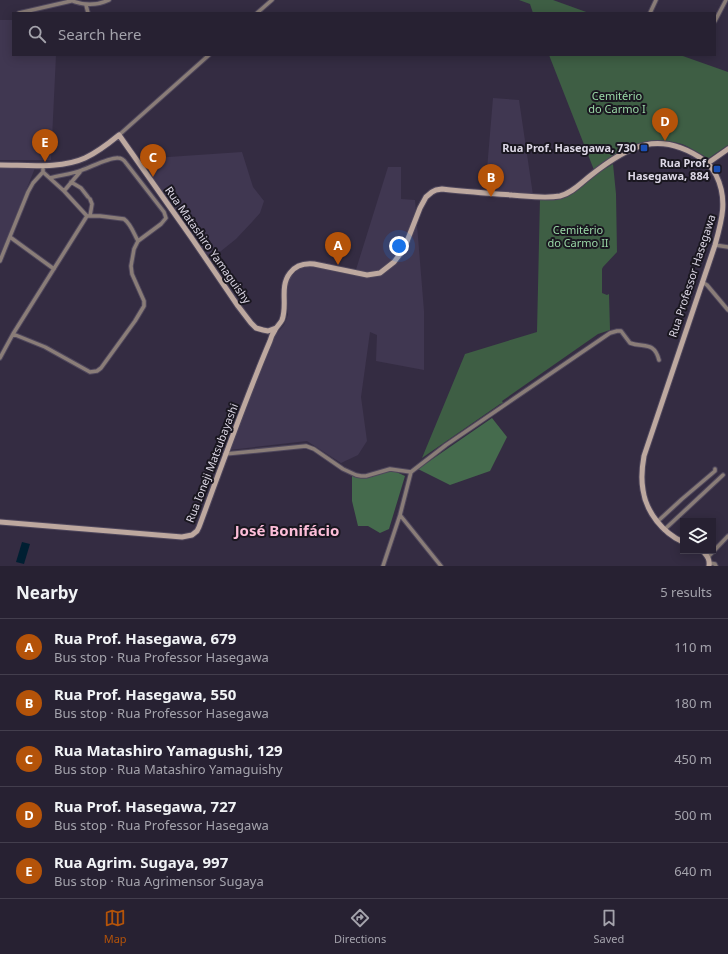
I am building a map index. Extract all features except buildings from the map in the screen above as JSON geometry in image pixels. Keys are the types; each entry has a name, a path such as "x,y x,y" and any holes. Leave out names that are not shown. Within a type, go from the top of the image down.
{"main road":[{"path":"0,164 43,168 63,164 84,158 105,146 119,135"},
{"name":"Rua Matashiro Yamaguishy","path":"119,135 251,323 256,328 263,330 268,331 276,328"},
{"name":"Rua Professor Hasegawa","path":"276,328 281,323 284,314 285,281 295,267 301,264 314,264 366,275 380,272 390,266 399,256 408,239 420,208 429,194 436,190 541,197 560,196 569,192 604,165 633,148 648,145 671,144 686,149 708,163 720,181 724,194 724,209 715,245 644,456 642,469 643,492 646,502 657,522 664,530 680,540"},
{"path":"708,163 728,149"},
{"name":"Rua Ioneji Matsubayashi","path":"0,522 187,537 194,533 199,527 276,328"},
{"path":"706,554 710,564"}],"street":[{"path":"23,12 71,0 90,5 99,4 109,0"},
{"path":"258,12 272,0"},
{"path":"650,12 656,0"},
{"path":"716,19 726,0"},
{"path":"86,4 88,12"},
{"path":"119,135 208,56"},
{"path":"14,334 45,347 90,372 97,372 135,321 144,306 144,301 132,274 131,266 134,249 138,241 161,224 166,218 164,212 123,160 117,158 111,159 81,171 50,178"},
{"path":"0,261 33,183 43,168 50,178 89,216 124,219 130,225 138,241"},
{"path":"64,190 81,171"},
{"path":"0,358 54,269 89,216 92,204 89,198 81,188 72,182"},
{"path":"10,237 54,269"},
{"path":"715,245 728,247"},
{"path":"702,282 728,310"},
{"path":"383,566 400,516 411,472 446,445 610,333 620,330 630,343 646,345 652,348 657,354 659,360"},
{"path":"226,454 306,446 314,449 356,475 366,476 390,469 411,472"},
{"path":"657,522 715,471 715,469"},
{"path":"664,530 723,475"},
{"path":"400,516 440,566"},
{"path":"708,557 728,536"},
{"path":"710,564 713,563 716,566"}],"shaded area":[{"path":"0,20 12,20 12,56 56,56 51,160 0,160"},
{"path":"493,98 519,100 533,195 485,193"},
{"path":"242,152 253,187 264,201 260,213 252,222 236,239 211,259 139,159"},
{"path":"0,167 35,168 0,255"},
{"path":"388,167 401,167 401,199 415,200 424,311 424,370 376,361 377,335 370,332 361,397 367,441 358,455 341,463 307,441 229,450 273,338 284,325 288,315 287,291 290,278 301,268 310,266 354,276"}],"green space":[{"path":"519,0 553,0 586,12 533,12 530,4"},
{"name":"Cemitério do Carmo I","path":"549,56 683,56 728,72 728,145 709,158 685,145 675,142 659,141 643,143 618,153 594,170"},
{"name":"Cemitério do Carmo II","path":"613,164 616,194 617,252 602,269 602,293 607,295 609,294 610,330 598,334 502,401 503,403 422,458 465,354 537,332 540,198 565,196"},
{"path":"492,418 507,437 490,471 450,485 418,469"},
{"path":"392,470 405,476 389,529 380,533 368,526 358,526 352,501 352,476"}],"water":[{"path":"22,542 30,544 24,564 16,562"}],"place":[{"name":"Rua Prof. Hasegawa, 727","path":"665,141"},
{"name":"Rua Prof. Hasegawa, 730","path":"644,148"},
{"name":"Rua Agrim. Sugaya, 997","path":"45,162"},
{"name":"Rua Prof. Hasegawa, 884","path":"717,169"},
{"name":"Rua Matashiro Yamagushi, 129","path":"153,177"},
{"name":"Rua Prof. Hasegawa, 550","path":"491,197"},
{"name":"Rua Prof. Hasegawa, 679","path":"338,265"}],"district":[{"name":"José Bonifácio","path":"287,531"}]}
